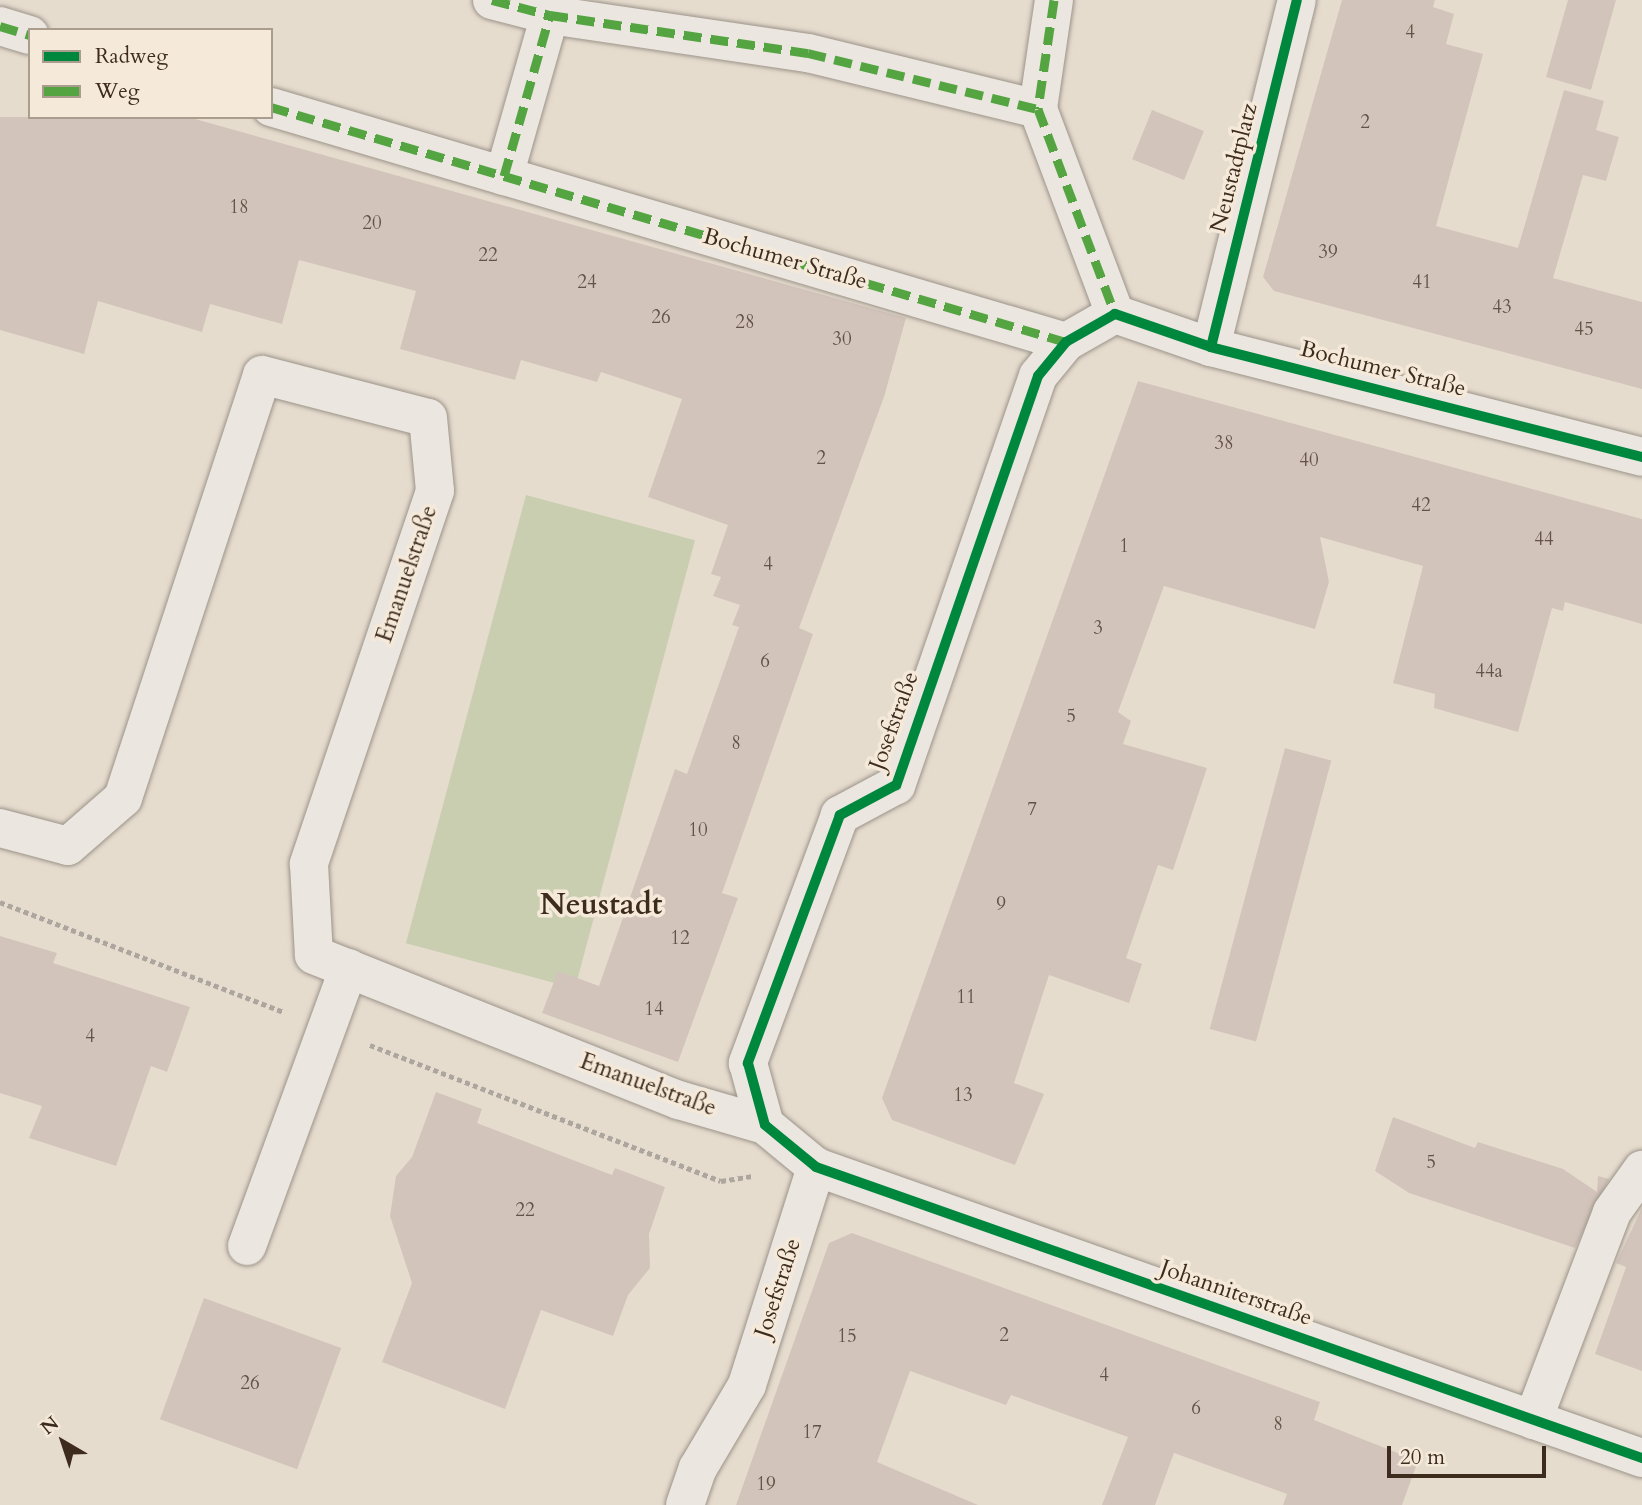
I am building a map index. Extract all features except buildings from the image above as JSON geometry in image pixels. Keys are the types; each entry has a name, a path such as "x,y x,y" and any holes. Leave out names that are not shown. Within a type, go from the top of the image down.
{"street":[{"path":"492,0 550,15 808,53 1038,109"},
{"path":"1054,0 1038,109 1115,314"},
{"name":"Neustadtplatz","path":"1211,347 1297,0"},
{"path":"504,176 550,15"},
{"path":"0,26 28,34"},
{"name":"Bochumer Straße","path":"273,108 1066,342"},
{"name":"Bochumer Straße","path":"1115,314 1211,347 1642,457"},
{"name":"Josefstraße","path":"765,1125 748,1063 840,816 896,785 1038,376 1066,342 1115,314"},
{"name":"Emanuelstraße","path":"0,828 68,846 123,798 262,375 428,418 435,492 309,864 314,956 679,1100 765,1125"},
{"path":"247,1246 349,968"},
{"path":"765,1125 816,1167"},
{"name":"Josefstraße","path":"685,1505 698,1468 747,1385 816,1167"},
{"name":"Johanniterstraße","path":"816,1167 1642,1458"},
{"path":"1533,1420 1612,1212 1642,1170"}],"path":[{"path":"0,902 721,1181 816,1167"}],"green space":[{"path":"526,495 695,540 575,988 406,943"}],"marked path":[{"path":"492,0 550,15 808,53 1038,109"},
{"path":"1054,0 1038,109 1115,314"},
{"path":"504,176 550,15"},
{"path":"0,26 28,34"},
{"path":"273,108 1066,342"}],"cycle path":[{"path":"1211,347 1297,0"},
{"path":"1642,457 1211,347 1115,314 1066,342 1038,376 896,785 840,815 748,1063 765,1125 816,1167 1642,1458"}],"district":[{"name":"Neustadt","path":"601,905"}]}
